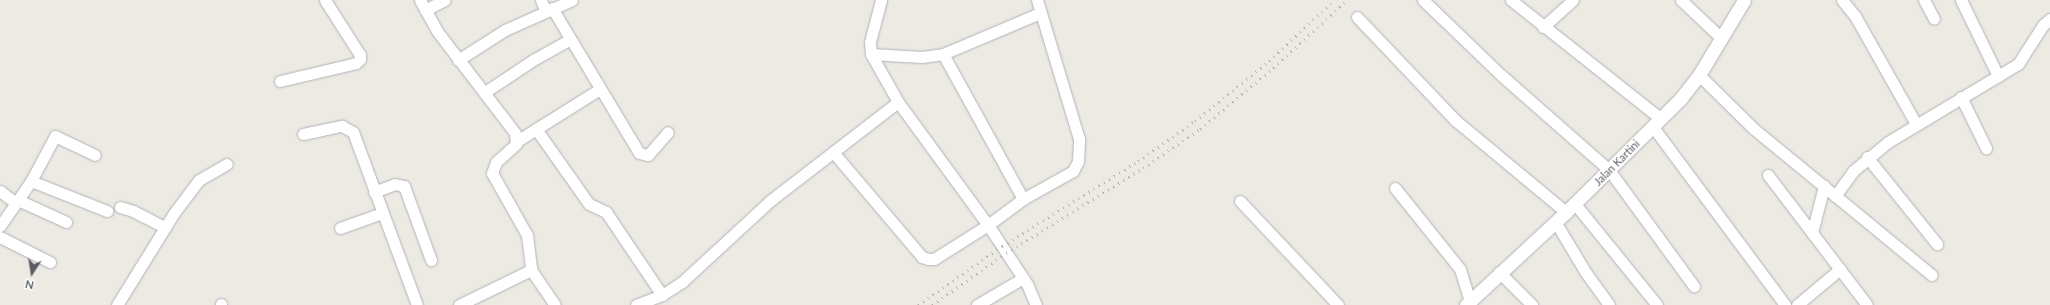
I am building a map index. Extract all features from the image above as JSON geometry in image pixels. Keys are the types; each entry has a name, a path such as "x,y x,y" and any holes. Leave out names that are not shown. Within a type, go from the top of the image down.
{"street":[{"path":"280,81 356,63 360,60 360,54 325,0"},
{"path":"445,0 423,5 458,60 485,92 515,132 517,141"},
{"path":"458,60 504,30 546,6 572,0"},
{"path":"882,0 870,42 871,54 898,102 988,225 1023,278 1036,305"},
{"path":"833,152 922,257 934,259 988,225 1023,199 1072,171 1080,152 1079,139 1037,0"},
{"path":"1423,0 1501,74 1609,170 1694,286"},
{"path":"1511,0 1657,123 1785,305"},
{"path":"1544,27 1573,0"},
{"path":"1681,0 1721,38"},
{"name":"Jalan Kartini","path":"1468,303 1499,272 1556,223 1657,123 1699,74 1744,0"},
{"path":"1842,0 1855,16 1916,124"},
{"path":"1924,0 1934,19"},
{"path":"1961,0 1998,76"},
{"path":"546,6 600,89 640,155 648,155 668,132"},
{"path":"871,54 922,57 943,54 1040,13"},
{"path":"1357,17 1455,120 1571,208 1657,305"},
{"path":"1836,196 1853,171 1867,157 1916,124 2018,64 2043,25 2050,19"},
{"path":"485,92 533,60 569,40"},
{"path":"943,54 1023,199"},
{"path":"1699,74 1754,129 1932,275"},
{"path":"555,305 531,270 527,235 492,173 496,162 517,141 600,89"},
{"path":"1961,97 1986,148"},
{"path":"636,305 650,303 682,282 768,203 898,102"},
{"path":"303,134 342,126 351,130 417,305"},
{"path":"536,130 589,204 606,212 662,295"},
{"path":"0,226 31,181 55,136 95,155"},
{"path":"1867,157 1937,244"},
{"path":"117,305 165,227 199,180 227,164"},
{"path":"1768,175 1867,305"},
{"path":"31,181 107,211"},
{"path":"374,192 395,184 404,186 431,260"},
{"path":"1812,233 1824,186"},
{"path":"1395,188 1460,269 1468,303"},
{"path":"0,191 17,202 66,222"},
{"path":"1240,200 1338,305"},
{"path":"120,207 133,211 165,227"},
{"path":"340,228 382,213"},
{"path":"1556,223 1586,273 1610,305"},
{"path":"0,237 50,262"},
{"path":"1797,305 1840,269"},
{"path":"459,305 531,270"},
{"path":"1499,272 1532,305"},
{"path":"977,305 1023,278"}],"railway":[{"path":"918,305 1002,246 1138,161 1195,121 1269,61 1334,0"},
{"path":"932,305 1006,253 1143,168 1200,129 1273,68 1347,0"}]}
